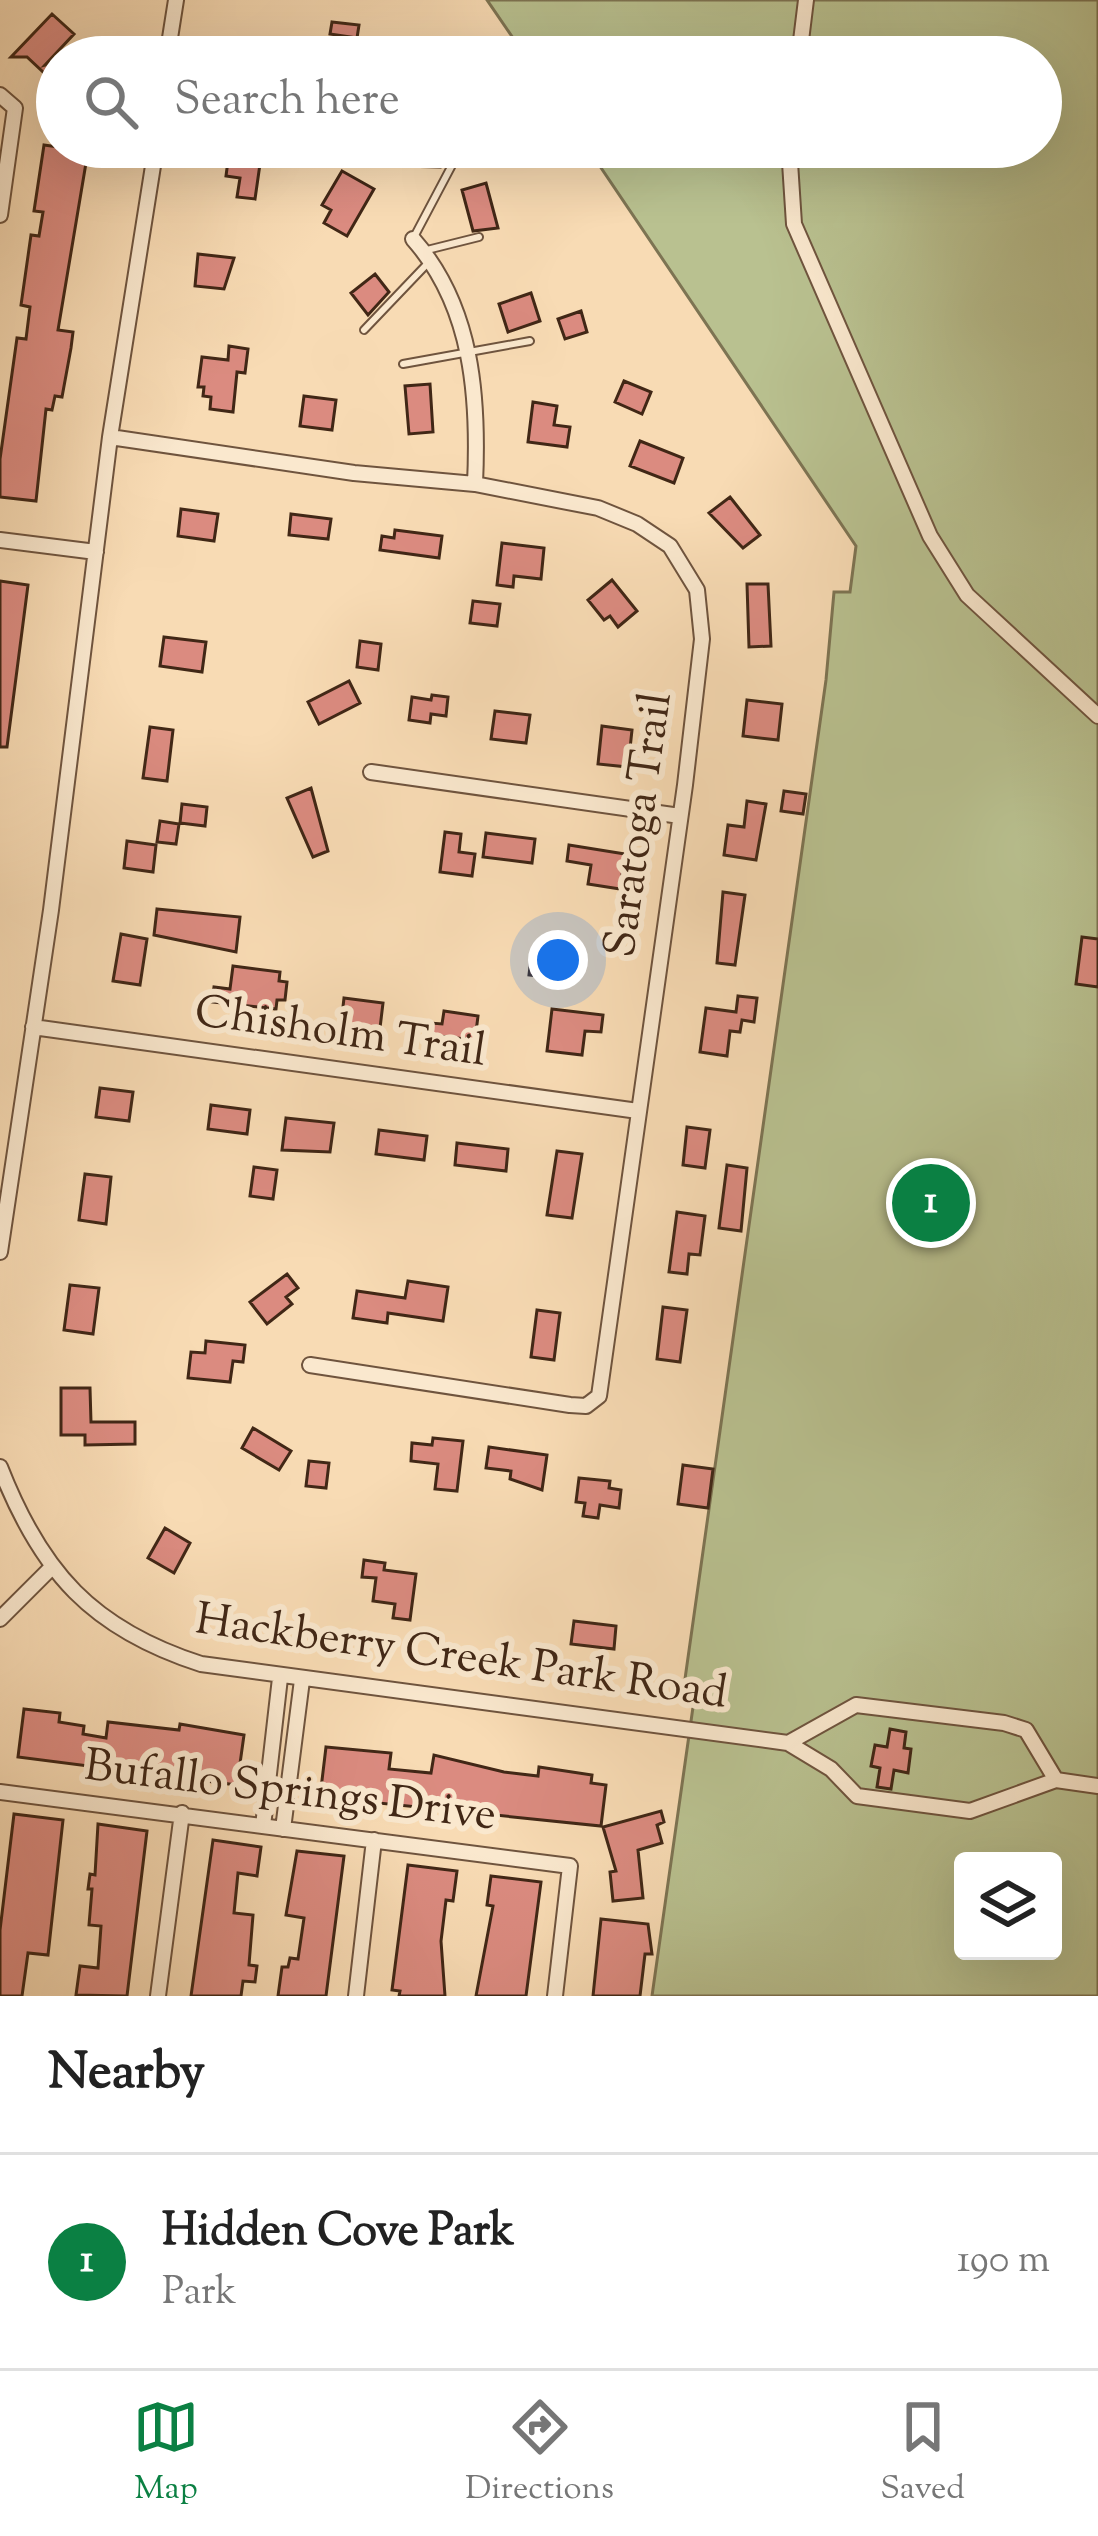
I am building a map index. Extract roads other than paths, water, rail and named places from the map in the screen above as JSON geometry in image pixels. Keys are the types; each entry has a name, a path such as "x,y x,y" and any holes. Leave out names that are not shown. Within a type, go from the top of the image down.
{"street":[{"path":"170,36 176,0"},
{"path":"802,36 806,0"},
{"path":"0,95 15,108 0,215"},
{"path":"0,1252 110,437 153,168"},
{"path":"790,168 794,224 930,536 967,595 1098,716"},
{"path":"422,250 469,356 476,484"},
{"name":"Saratoga Trail","path":"110,437 354,473 476,484 598,508 637,524 670,546 697,590 702,640 680,816 602,1382 595,1403 570,1405 310,1365"},
{"path":"0,540 96,552"},
{"path":"371,772 680,816"},
{"name":"Chisholm Trail","path":"33,1027 638,1111"},
{"name":"Hackberry Creek Park Road","path":"0,1467 22,1522 51,1568 108,1622 147,1645 201,1664 788,1742 831,1769 857,1796 970,1811 1056,1780 1098,1786"},
{"path":"0,1619 51,1568"},
{"path":"263,1826 280,1678"},
{"path":"283,1829 302,1680"},
{"path":"788,1742 856,1705 1004,1723 1026,1730 1056,1780"},
{"name":"Bufallo Springs Drive","path":"0,1792 570,1866 556,1996"},
{"path":"158,1996 182,1813"},
{"path":"356,1996 374,1840"}],"lane":[{"path":"364,330 422,250 453,168"},
{"path":"422,250 479,237"},
{"path":"403,364 469,356 530,340"}],"place":[{"name":"Hidden Cove Park","path":"931,1203"}]}
